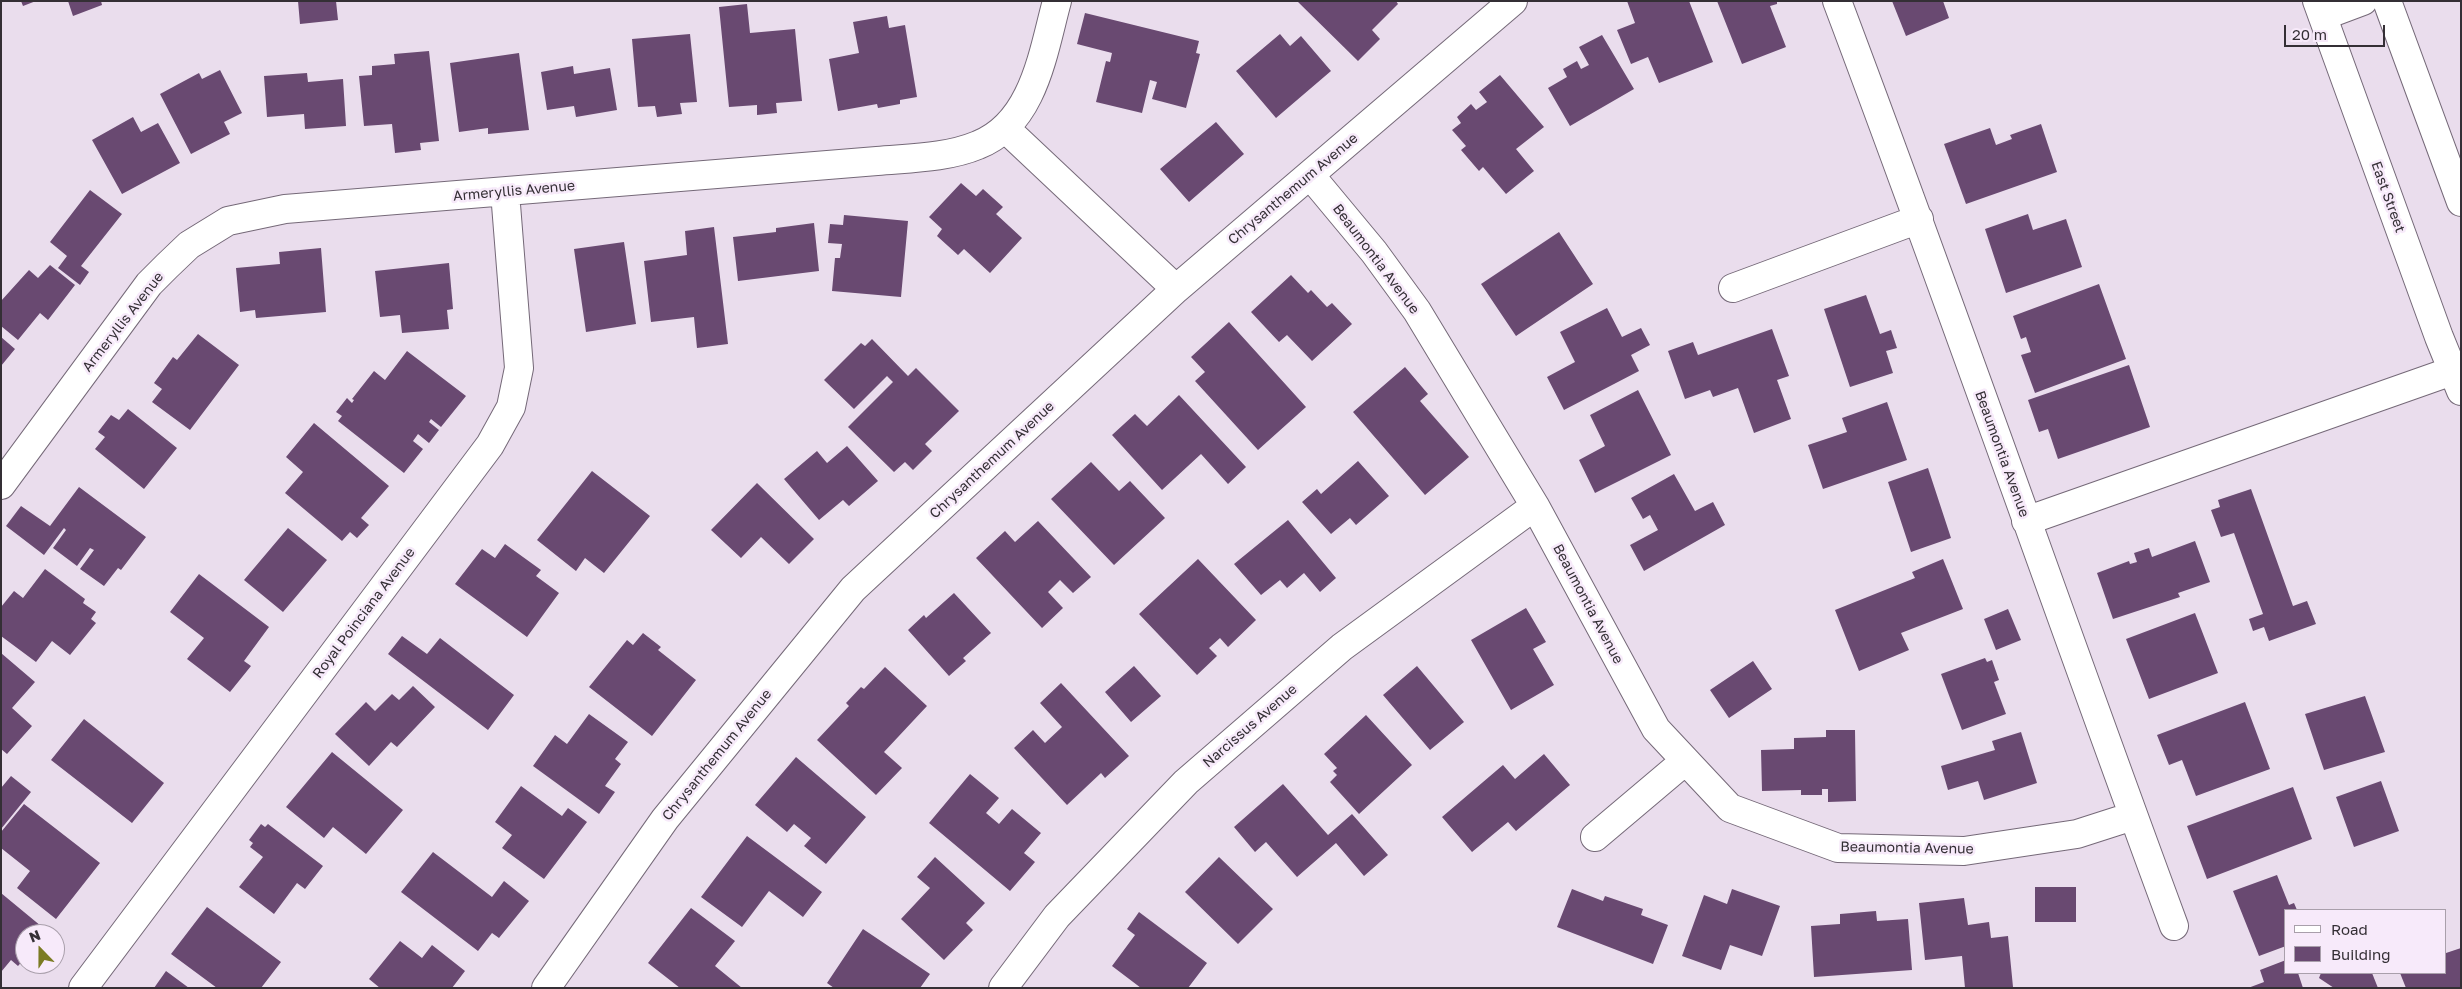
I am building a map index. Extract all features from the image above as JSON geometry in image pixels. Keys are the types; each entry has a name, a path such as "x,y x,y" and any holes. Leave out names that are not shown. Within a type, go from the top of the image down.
{"street":[{"name":"Armeryllis Avenue","path":"1,485 149,284 189,245 228,222 285,209 939,155 978,145 1006,129 1025,104 1039,66 1057,1"},
{"name":"Chrysanthemum Avenue","path":"546,988 665,819 853,589 1176,289 1513,1"},
{"name":"Beaumontia Avenue","path":"1310,175 1374,252 1417,311 1535,506 1656,730 1730,808 1838,848 1964,851 2077,834 2133,816 2026,522 1919,219 1837,1"},
{"path":"2320,8 2363,1"},
{"path":"2387,1 2461,202"},
{"name":"East Street","path":"2320,8 2457,381"},
{"path":"1006,129 1176,289"},
{"name":"Royal Poinciana Avenue","path":"82,988 490,445 511,407 519,368 505,192"},
{"path":"1734,288 1919,219"},
{"path":"2026,522 2457,381"},
{"name":"Narcissus Avenue","path":"1003,988 1057,916 1186,782 1342,646 1535,506"},
{"path":"1595,837 1685,761"},
{"path":"2133,816 2174,926"}],"building":[{"path":"21,1 36,1 23,6"},
{"path":"68,1 101,1 102,5 73,16"},
{"path":"298,1 336,1 338,20 300,24"},
{"path":"1297,1 1396,1 1398,4 1372,30 1380,39 1358,61"},
{"path":"1627,1 1689,1 1713,62 1659,83 1648,57 1631,64 1617,30 1635,23"},
{"path":"1717,1 1777,1 1777,4 1770,6 1786,47 1742,64"},
{"path":"1892,1 1943,1 1949,18 1906,36"},
{"path":"747,4 750,33 795,29 802,101 776,103 777,113 757,115 757,105 729,107 719,7"},
{"path":"1085,13 1199,41 1196,53 1200,54 1186,108 1152,99 1157,82 1150,80 1142,113 1096,102 1106,61 1110,62 1112,53 1077,44"},
{"path":"887,16 889,28 905,25 917,97 900,100 900,104 878,108 877,104 838,111 829,59 859,53 853,22"},
{"path":"690,34 697,102 680,103 682,114 657,117 655,106 638,107 632,39"},
{"path":"1280,34 1290,46 1301,36 1331,71 1276,118 1236,71"},
{"path":"1602,35 1634,89 1570,126 1548,88 1567,77 1563,69 1577,61 1581,69 1589,65 1579,47"},
{"path":"429,51 439,141 420,143 421,150 395,153 392,124 364,126 359,76 372,75 372,66 395,64 394,54"},
{"path":"519,53 529,130 488,134 488,128 459,132 450,63"},
{"path":"573,66 574,74 610,68 617,110 576,117 574,106 547,110 541,72"},
{"path":"220,70 242,113 224,122 230,134 191,154 160,94 199,73 202,79"},
{"path":"307,73 308,82 343,79 346,126 305,129 304,114 267,117 264,76"},
{"path":"1500,75 1544,127 1516,149 1534,171 1506,194 1483,167 1479,171 1461,150 1466,146 1452,130 1461,123 1457,117 1471,104 1476,110 1487,102 1479,92"},
{"path":"133,117 141,132 158,123 180,163 122,194 92,140"},
{"path":"1216,122 1244,154 1189,202 1160,169"},
{"path":"2041,124 2057,172 1966,204 1944,144 1990,128 1996,145 2012,139 2010,135"},
{"path":"961,183 976,196 983,189 1003,207 996,214 1022,238 990,273 964,249 958,255 937,236 942,229 929,217"},
{"path":"90,190 122,214 81,266 89,272 80,285 58,268 67,256 50,242"},
{"path":"2028,214 2033,230 2066,219 2082,267 2006,293 1985,229"},
{"path":"844,215 908,221 901,297 832,291 835,258 840,258 842,244 828,243 830,224 843,225"},
{"path":"814,223 819,271 738,281 733,237 776,232 776,228"},
{"path":"714,227 728,344 697,348 694,317 651,322 644,261 687,255 685,231"},
{"path":"1559,232 1593,284 1516,336 1481,284"},
{"path":"624,242 636,324 586,332 574,249"},
{"path":"321,248 326,312 256,318 255,310 240,312 236,268 280,264 279,252"},
{"path":"449,263 453,309 447,310 449,329 402,333 400,315 380,317 375,271"},
{"path":"50,265 75,285 48,320 40,313 18,340 1,326 1,301 29,270 38,278"},
{"path":"1291,275 1308,293 1311,290 1327,307 1332,303 1352,324 1312,361 1287,335 1279,342 1251,312"},
{"path":"2099,284 2126,359 2035,393 2021,355 2031,352 2026,337 2021,339 2013,316"},
{"path":"1866,295 1880,334 1891,330 1897,348 1886,351 1893,373 1850,387 1824,309"},
{"path":"1607,308 1622,337 1641,328 1650,345 1631,355 1639,371 1564,410 1547,377 1575,362 1560,332"},
{"path":"1229,322 1306,407 1258,450 1195,381 1205,372 1191,357"},
{"path":"1772,329 1789,376 1777,380 1791,419 1754,433 1738,388 1713,397 1710,390 1685,399 1668,351 1693,342 1698,355"},
{"path":"198,334 239,365 190,430 152,402 162,389 154,383 173,357 177,360"},
{"path":"1,337 15,349 1,366"},
{"path":"872,339 908,376 916,368 959,411 925,444 932,451 913,470 905,462 894,472 848,427 893,382 887,376 854,409 824,380 861,343 865,346"},
{"path":"407,351 466,396 441,427 431,419 429,422 439,430 429,443 418,434 413,441 423,449 404,473 338,421 342,416 336,412 347,398 352,403 354,400 352,399 374,371 385,380"},
{"path":"2129,365 2150,427 2058,459 2048,429 2039,432 2028,400"},
{"path":"1405,367 1428,394 1420,401 1469,457 1425,495 1353,412"},
{"path":"1638,390 1671,455 1595,493 1579,460 1605,446 1590,415"},
{"path":"1179,395 1246,467 1228,484 1201,454 1162,490 1112,435 1135,414 1147,426"},
{"path":"1887,402 1907,460 1823,489 1808,445 1847,432 1842,418"},
{"path":"128,409 177,448 144,489 95,449 105,437 98,432 111,415 119,420"},
{"path":"314,423 389,486 361,518 369,525 357,538 350,532 342,541 285,493 303,472 286,457"},
{"path":"847,446 878,481 849,506 843,500 819,520 784,479 817,451 827,463"},
{"path":"1358,461 1389,496 1356,525 1350,518 1331,534 1302,502 1317,489 1321,494"},
{"path":"1091,462 1119,491 1130,481 1165,518 1114,565 1051,499"},
{"path":"1928,468 1951,538 1911,552 1888,482"},
{"path":"592,471 650,516 604,573 585,558 576,571 537,540"},
{"path":"1674,474 1695,511 1713,502 1725,525 1644,571 1630,545 1658,530 1650,515 1643,519 1631,498"},
{"path":"757,483 814,539 789,564 761,537 741,558 711,530"},
{"path":"79,487 146,537 121,570 118,568 104,586 80,569 94,550 90,548 77,566 53,548 66,530 64,528 44,555 6,526 21,506 50,526"},
{"path":"2251,489 2293,606 2307,601 2316,624 2269,641 2264,627 2253,631 2249,619 2263,614 2234,533 2221,537 2211,510 2220,507 2218,500"},
{"path":"1288,520 1336,578 1320,592 1304,573 1287,588 1280,580 1261,595 1234,564"},
{"path":"1038,521 1091,577 1073,593 1060,580 1048,592 1063,608 1042,628 976,558 1005,531 1015,542"},
{"path":"288,528 327,560 283,612 244,580"},
{"path":"2195,541 2210,582 2178,593 2180,597 2113,619 2097,573 2129,561 2130,564 2137,562 2134,553 2149,548 2152,557"},
{"path":"505,544 541,570 536,576 559,593 527,637 455,584 482,549 495,558"},
{"path":"1198,559 1256,620 1228,647 1220,638 1209,648 1217,656 1197,675 1139,614"},
{"path":"1943,559 1963,609 1901,633 1909,650 1859,671 1835,610 1915,578 1912,572"},
{"path":"45,569 85,599 83,603 96,612 91,619 96,623 70,655 52,641 36,662 1,636 1,607 14,591 23,598"},
{"path":"199,574 269,627 244,661 251,666 230,692 187,659 204,638 170,612"},
{"path":"954,593 991,633 963,658 966,661 949,676 908,630 924,615 926,618"},
{"path":"1526,608 1546,642 1533,649 1554,685 1511,710 1471,640"},
{"path":"2008,609 2021,640 1996,650 1984,619"},
{"path":"2195,613 2218,673 2149,699 2126,639"},
{"path":"643,633 661,647 658,650 696,680 652,736 589,687 627,640 633,645"},
{"path":"402,636 427,654 440,638 514,695 488,730 388,654"},
{"path":"1,653 35,682 12,708 32,726 7,754 1,749"},
{"path":"1985,658 1987,662 1992,660 1999,680 1994,682 2006,714 1962,730 1941,674"},
{"path":"1753,661 1772,689 1729,718 1710,690"},
{"path":"1134,666 1161,696 1131,722 1105,692"},
{"path":"1417,666 1464,722 1430,750 1383,695"},
{"path":"885,667 927,706 884,752 902,768 876,795 817,740 849,706 846,703 861,687 864,689"},
{"path":"1061,683 1129,756 1105,778 1101,773 1067,805 1014,748 1033,730 1045,743 1062,727 1040,703"},
{"path":"413,686 435,707 397,747 391,742 369,766 335,734 366,702 375,711 392,694 399,700"},
{"path":"2365,696 2385,752 2324,770 2305,714"},
{"path":"2245,702 2270,769 2196,796 2182,760 2169,765 2157,735"},
{"path":"589,714 628,742 615,759 621,764 605,786 615,792 599,814 533,766 555,735 567,744"},
{"path":"1366,715 1412,765 1359,814 1330,782 1337,775 1333,771 1337,768 1324,754"},
{"path":"84,719 164,783 132,823 51,760"},
{"path":"1826,730 1855,730 1856,801 1828,802 1828,789 1822,789 1822,795 1801,795 1801,790 1762,791 1761,750 1794,749 1794,738 1826,737"},
{"path":"2021,732 2037,783 1984,800 1978,781 1948,790 1941,766 1995,750 1992,741"},
{"path":"332,752 403,810 366,854 333,827 324,838 286,807"},
{"path":"1544,754 1570,785 1516,831 1508,822 1472,852 1442,817 1503,765 1515,779"},
{"path":"796,757 866,817 826,864 804,846 811,838 794,824 787,832 755,805"},
{"path":"970,774 999,798 986,813 999,824 1012,809 1041,833 1024,853 1035,862 1010,891 929,823"},
{"path":"11,776 31,792 1,829 1,788"},
{"path":"2381,781 2399,831 2354,847 2336,797"},
{"path":"1283,784 1328,835 1352,814 1388,855 1364,876 1336,843 1297,877 1266,842 1255,852 1234,827"},
{"path":"521,786 562,816 568,808 587,822 544,879 502,848 512,835 495,822"},
{"path":"2293,787 2312,839 2207,879 2187,826"},
{"path":"24,804 100,863 56,919 17,888 30,871 1,848 1,832"},
{"path":"261,824 265,827 268,824 323,866 305,889 297,883 274,914 239,887 263,857 250,847 253,843 249,840"},
{"path":"747,836 822,892 803,917 769,891 742,927 701,897"},
{"path":"433,852 492,897 504,881 529,901 499,938 492,933 478,951 401,892"},
{"path":"935,857 985,903 966,923 973,930 944,960 901,919 930,888 917,877"},
{"path":"1219,857 1273,909 1238,944 1185,892"},
{"path":"2277,875 2289,905 2294,903 2297,909 2284,909 2284,947 2259,956 2233,891"},
{"path":"2035,887 2076,887 2076,922 2035,922"},
{"path":"1572,889 1603,901 1605,896 1643,909 1641,915 1668,925 1653,964 1557,927"},
{"path":"1732,889 1780,906 1762,956 1730,945 1721,970 1682,956 1704,895 1727,904"},
{"path":"1,893 39,924 15,924 15,963 11,960 1,972"},
{"path":"1964,898 1968,925 1989,922 1991,938 2008,936 2013,987 1965,988 1962,956 1925,960 1919,903"},
{"path":"207,907 281,962 261,988 217,988 171,954"},
{"path":"691,908 735,941 715,966 742,988 680,988 648,963"},
{"path":"1876,911 1877,921 1908,919 1912,970 1814,977 1811,926 1840,924 1840,914"},
{"path":"1139,912 1207,963 1188,988 1141,988 1112,966 1135,935 1127,929"},
{"path":"863,929 930,974 920,988 834,988 827,983"},
{"path":"400,941 422,958 432,945 465,971 452,988 380,988 369,979"},
{"path":"2461,948 2461,988 2406,988 2400,974 2447,974 2447,953"},
{"path":"2284,961 2284,974 2298,974 2303,988 2248,988 2264,982 2260,970"},
{"path":"166,971 189,988 154,988"},
{"path":"2321,974 2372,974 2378,988 2334,988 2319,978"}]}
